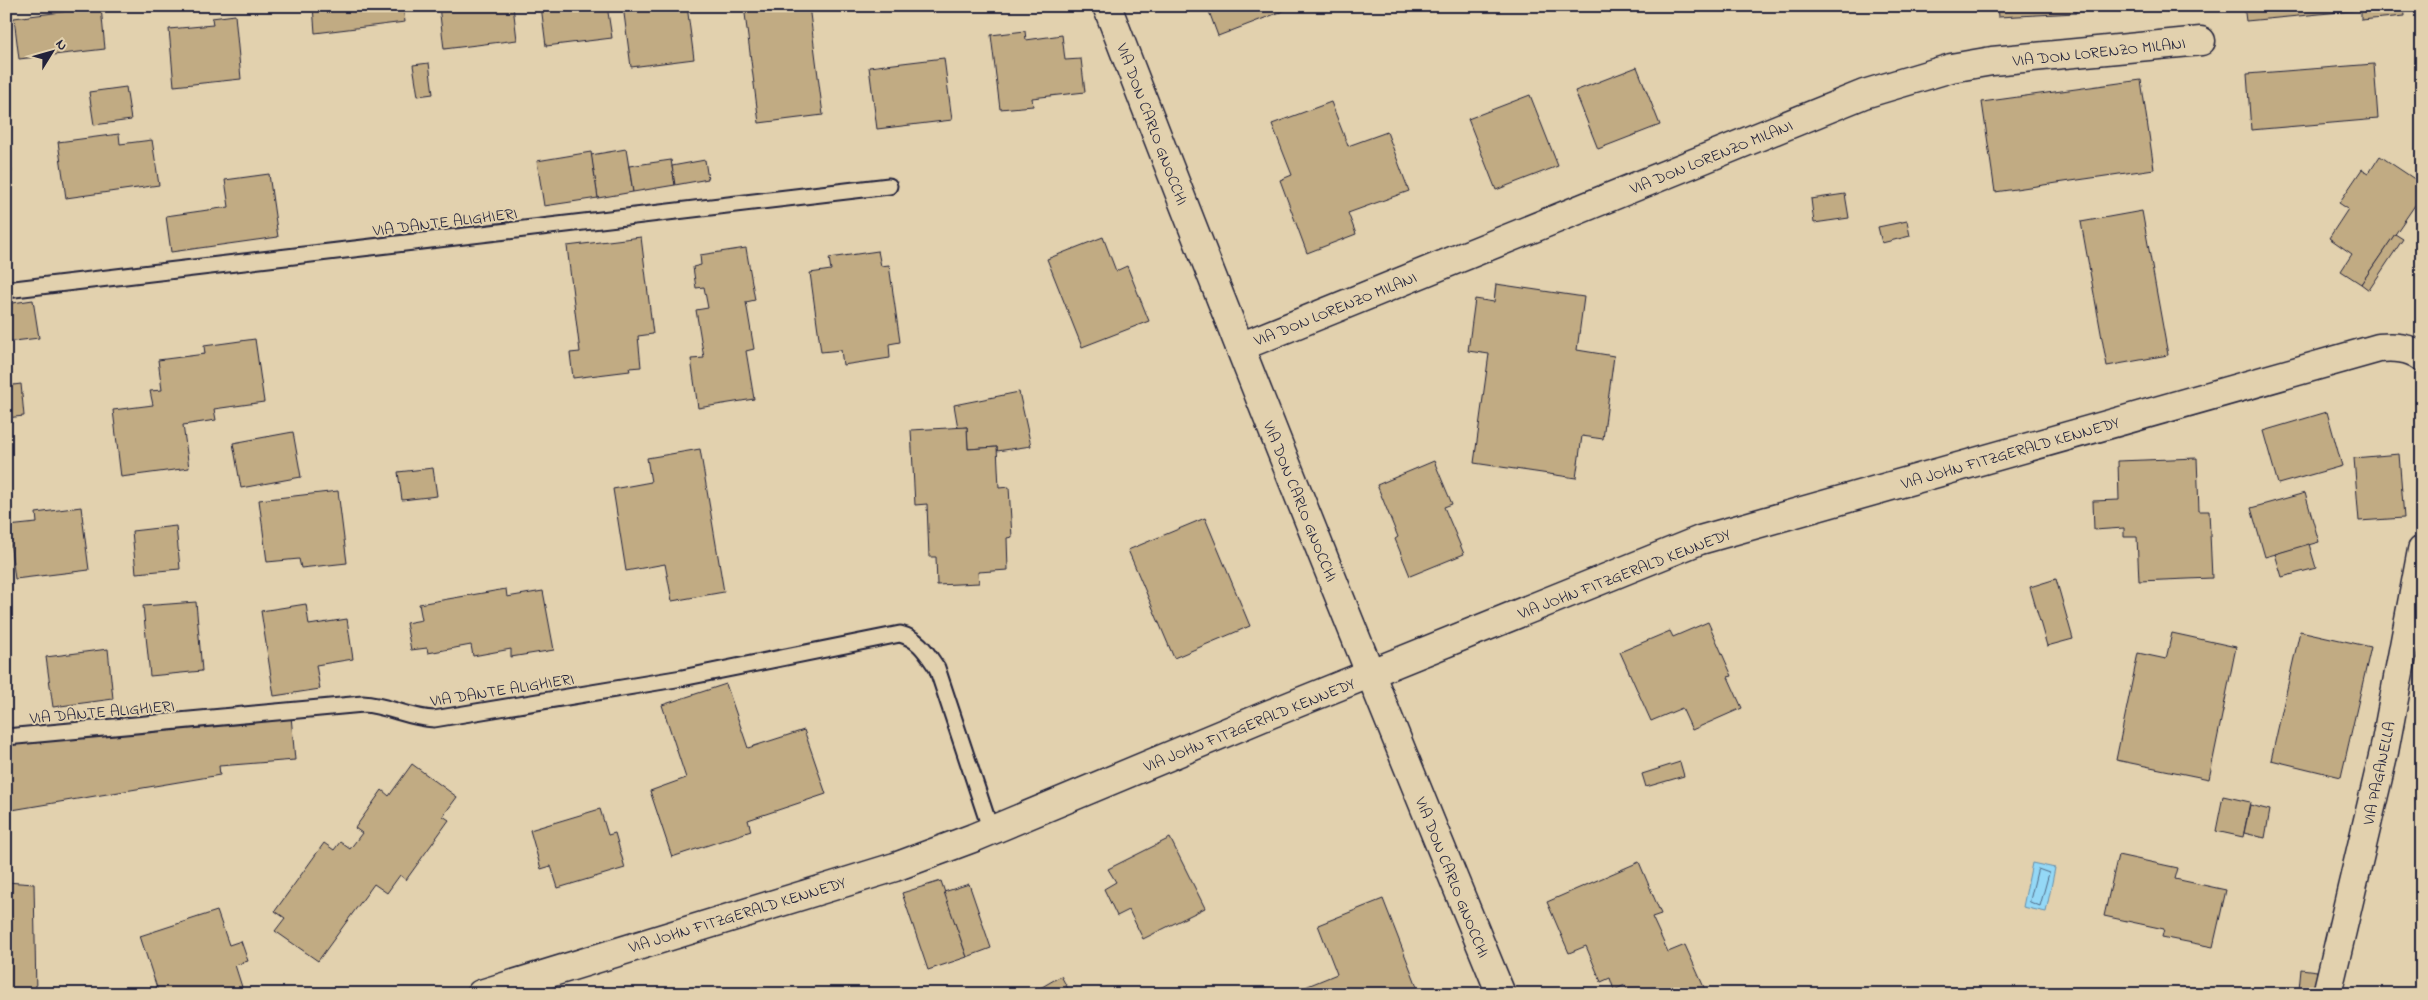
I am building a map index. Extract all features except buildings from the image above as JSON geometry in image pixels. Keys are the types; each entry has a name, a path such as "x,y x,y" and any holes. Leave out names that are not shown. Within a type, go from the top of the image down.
{"street":[{"name":"VIA DON CARLO GNOCCHI","path":"1107,6 1370,675 1501,994"},
{"name":"VIA DON LORENZO MILANI","path":"1240,347 1864,94 1959,66 2202,41"},
{"name":"VIA JOHN FITZGERALD KENNEDY","path":"481,994 895,867 991,831 1717,535 2378,348 2398,347 2416,352 2422,358"},
{"name":"VIA PAGANELLA","path":"2327,994 2384,752 2422,550"}],"lane":[{"name":"VIA DANTE ALIGHIERI","path":"6,290 889,186"},
{"name":"VIA DANTE ALIGHIERI","path":"6,737 363,704 378,705 417,718 434,719 682,678 900,634 910,637 922,646 937,668 991,831"}],"water":[{"path":"2032,863 2055,868 2046,912 2023,907"}]}
